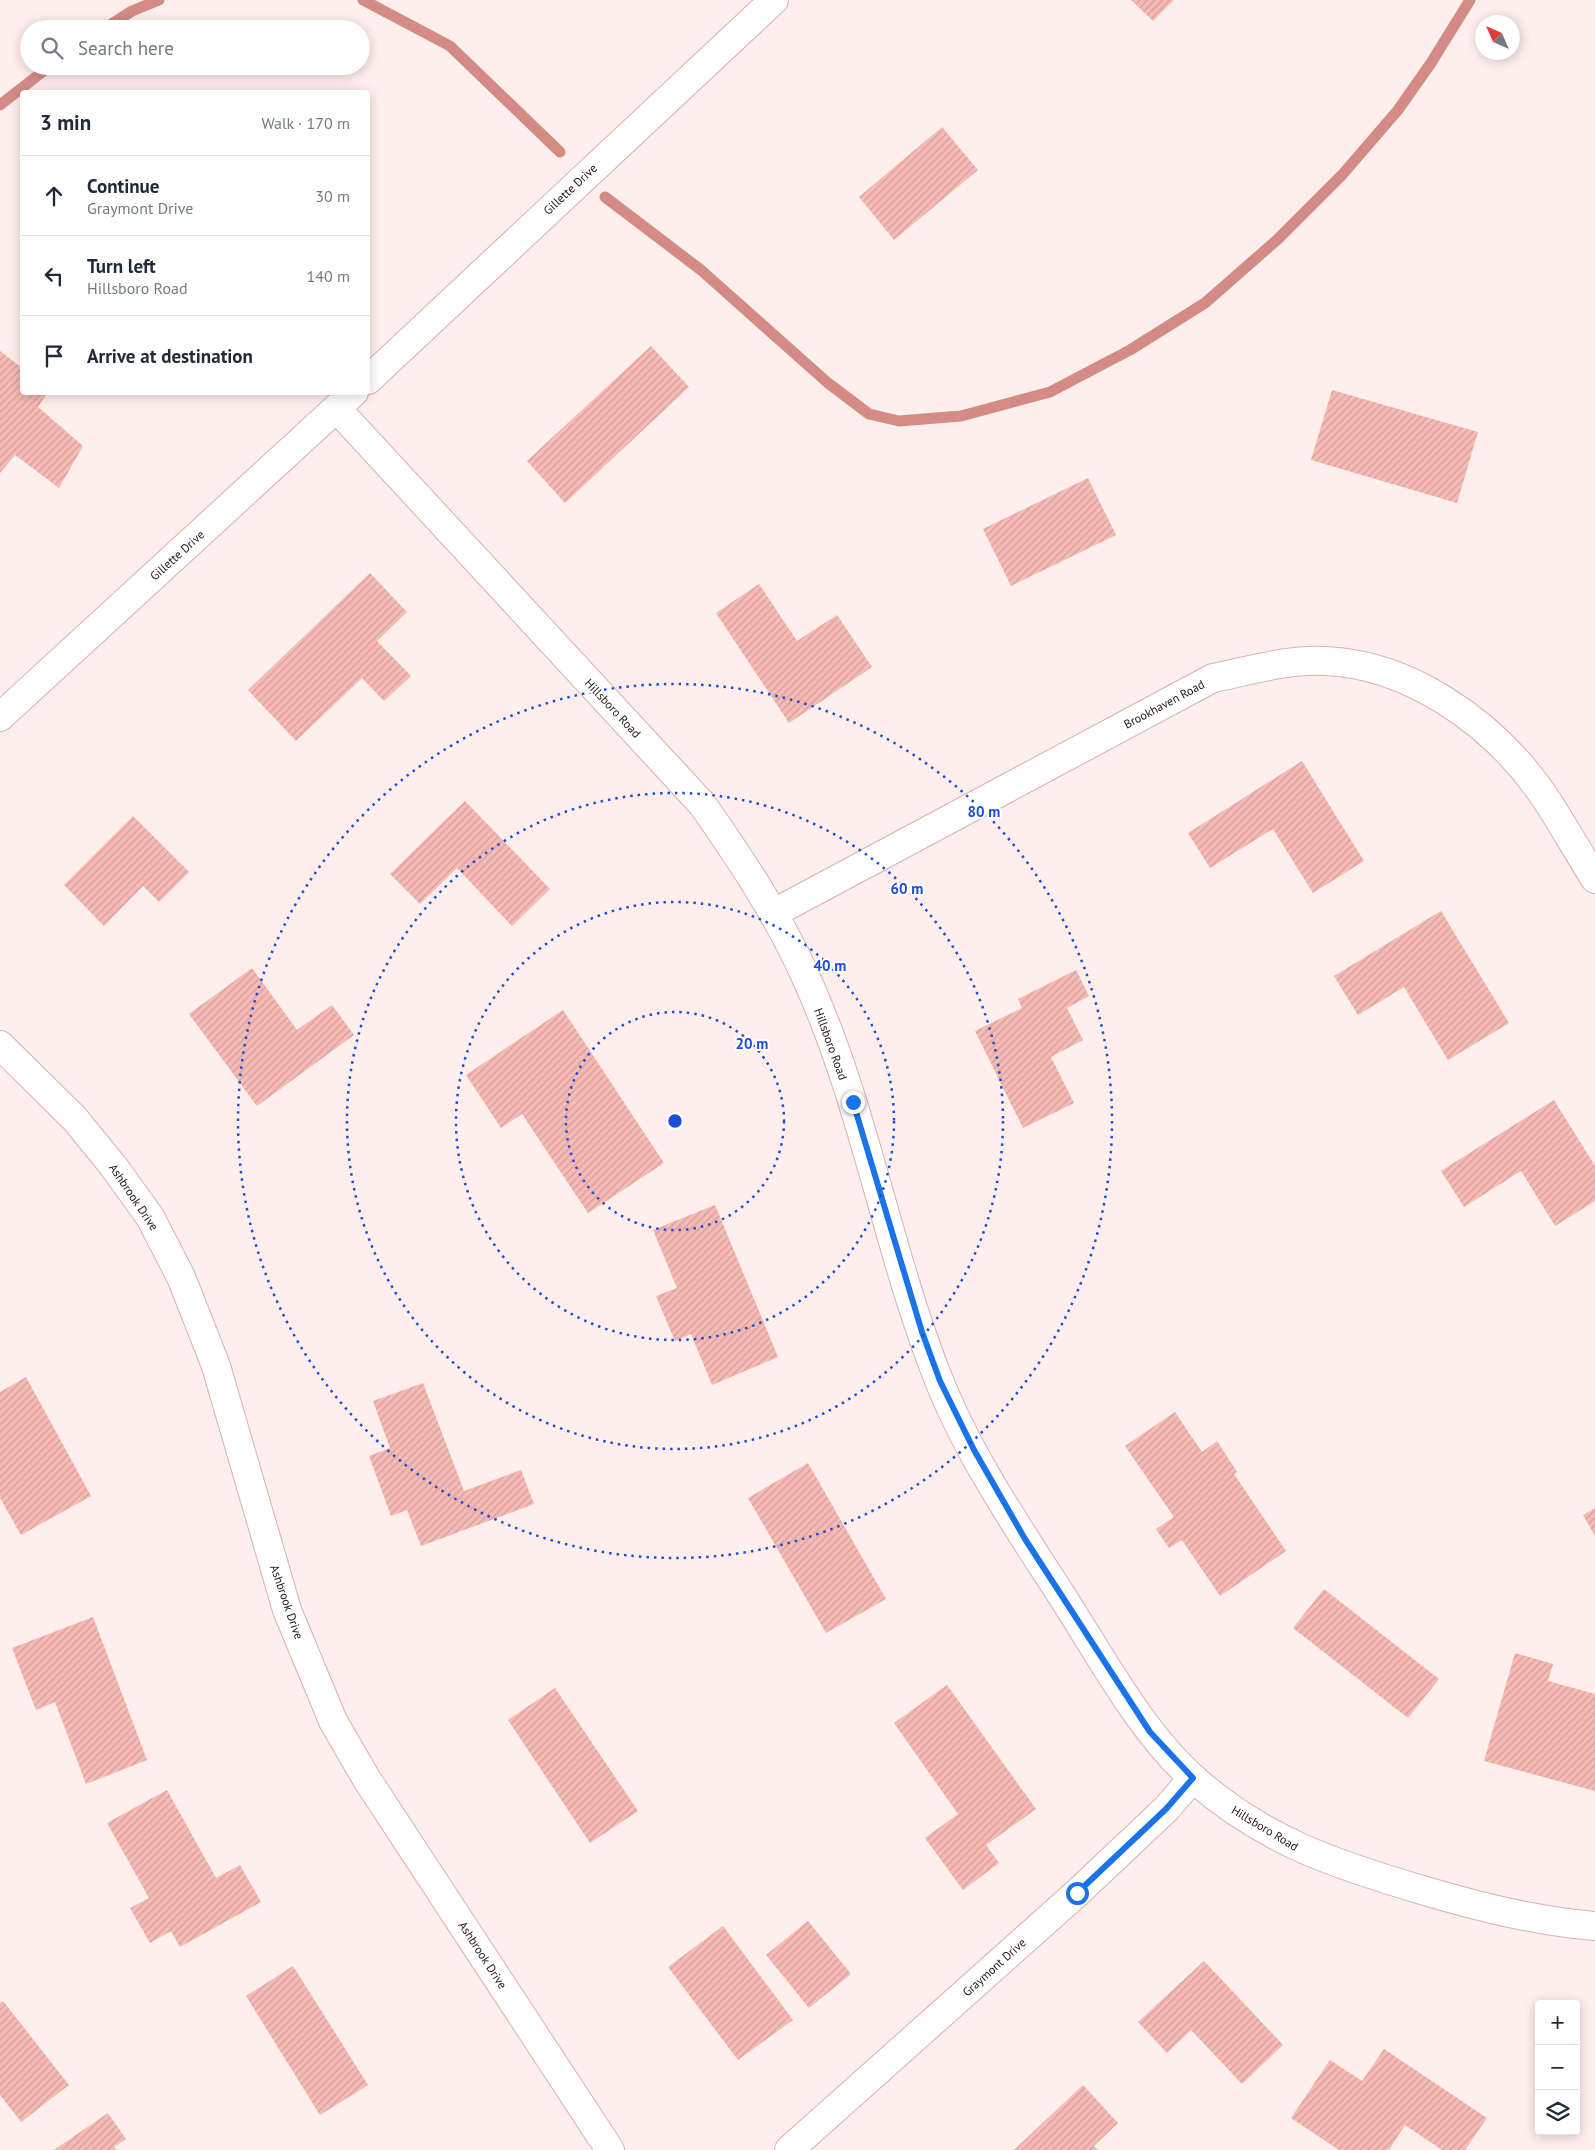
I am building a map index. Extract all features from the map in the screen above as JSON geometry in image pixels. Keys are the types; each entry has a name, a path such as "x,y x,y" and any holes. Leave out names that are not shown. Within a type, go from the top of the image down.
{"street":[{"name":"Gillette Drive","path":"370,378 774,0"},
{"name":"Gillette Drive","path":"0,717 346,400"},
{"name":"Hillsboro Road","path":"346,400 702,804 753,876 774,912 809,984 853,1102 922,1332 940,1381 974,1450 1025,1539 1150,1732 1193,1778 1241,1816 1296,1848 1347,1868 1500,1913 1551,1923 1595,1926"},
{"name":"Brookhaven Road","path":"774,912 1213,678 1288,663 1325,661 1367,668 1409,682 1447,701 1491,735 1538,788 1595,879"},
{"name":"Ashbrook Drive","path":"0,1046 75,1119 150,1216 181,1277 216,1366 287,1610 333,1721 366,1778 610,2150"},
{"name":"Graymont Drive","path":"789,2150 1077,1893 1166,1809 1193,1778"}],"building":[{"path":"1131,0 1174,0 1153,21"},
{"path":"942,127 978,170 894,240 859,197"},
{"path":"651,346 689,387 565,503 527,461"},
{"path":"0,351 20,366 20,395 46,395 38,407 83,446 59,488 15,455 0,473"},
{"path":"1332,390 1478,432 1457,503 1311,460"},
{"path":"1088,478 1116,535 1011,586 983,529"},
{"path":"370,573 407,612 377,641 411,676 384,701 362,678 296,741 248,690"},
{"path":"759,584 797,641 837,615 872,667 789,723 716,613"},
{"path":"1302,761 1364,861 1313,893 1273,829 1210,868 1188,833"},
{"path":"465,801 550,889 512,926 457,868 420,904 390,874"},
{"path":"133,816 189,872 159,902 143,886 104,926 64,885"},
{"path":"1441,911 1509,1023 1448,1060 1404,987 1358,1015 1334,976"},
{"path":"252,968 297,1030 332,1005 354,1035 257,1106 189,1014"},
{"path":"1076,970 1089,996 1067,1008 1083,1040 1051,1057 1074,1103 1023,1128 975,1031 1022,1008 1018,999"},
{"path":"563,1010 664,1163 588,1213 522,1114 501,1128 466,1075"},
{"path":"1554,1100 1595,1166 1595,1201 1555,1226 1521,1171 1464,1207 1441,1171"},
{"path":"715,1205 778,1357 712,1385 691,1334 675,1341 656,1296 677,1288 653,1230"},
{"path":"26,1377 91,1496 21,1535 0,1498 0,1392"},
{"path":"423,1383 464,1491 521,1470 534,1504 421,1546 407,1510 391,1516 369,1456 390,1448 373,1401"},
{"path":"1175,1412 1202,1452 1217,1441 1237,1472 1234,1474 1286,1551 1220,1596 1182,1540 1169,1548 1156,1529 1174,1517 1125,1446"},
{"path":"808,1463 886,1599 826,1633 748,1498"},
{"path":"1595,1508 1595,1536 1583,1515"},
{"path":"1324,1589 1439,1679 1408,1718 1293,1628"},
{"path":"93,1617 147,1760 86,1784 55,1702 36,1710 12,1648"},
{"path":"1515,1653 1553,1664 1548,1681 1595,1694 1595,1791 1484,1761"},
{"path":"947,1685 1036,1809 986,1845 999,1863 963,1890 925,1838 958,1814 894,1723"},
{"path":"555,1688 638,1811 590,1843 508,1720"},
{"path":"167,1790 216,1878 240,1865 261,1902 180,1947 171,1931 150,1943 130,1908 149,1898 107,1823"},
{"path":"808,1921 851,1974 809,2008 766,1955"},
{"path":"723,1926 793,2020 738,2060 668,1967"},
{"path":"1204,1961 1283,2045 1242,2084 1191,2030 1167,2053 1138,2022"},
{"path":"293,1966 368,2085 320,2115 246,1996"},
{"path":"3,2001 69,2085 21,2122 0,2095 0,2003"},
{"path":"1384,2049 1487,2118 1465,2150 1442,2150 1405,2125 1389,2150 1339,2150 1291,2118 1330,2060 1362,2081"},
{"path":"1083,2085 1118,2123 1094,2146 1098,2150 1014,2150"},
{"path":"108,2113 126,2139 114,2147 116,2150 54,2150"}],"waterway":[{"path":"118,20 132,11 159,0"},
{"path":"363,0 450,46 560,152"},
{"path":"605,197 701,270 828,383 869,414 899,421 961,416 1050,392 1130,350 1205,303 1278,239 1342,175 1398,110 1431,63 1470,0"},
{"path":"0,105 38,75"}],"route":[{"path":"853,1102 922,1332 940,1381 974,1450 1025,1539 1150,1732 1193,1778 1166,1809 1077,1893"}]}
